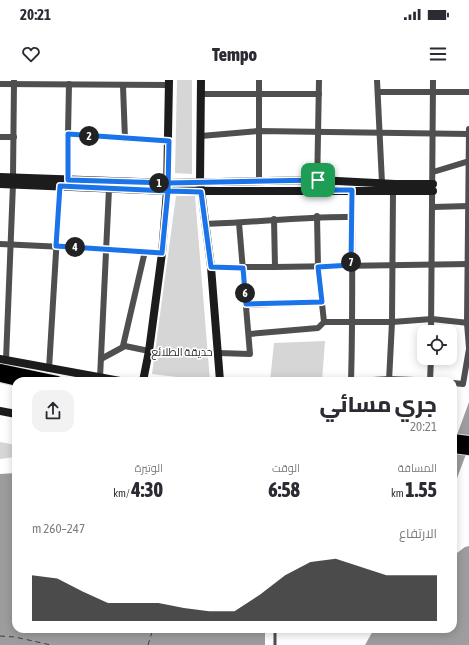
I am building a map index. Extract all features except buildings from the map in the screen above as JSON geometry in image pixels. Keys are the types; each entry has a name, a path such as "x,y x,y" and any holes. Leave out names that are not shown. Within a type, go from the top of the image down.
{"main road":[{"path":"0,369 38,377"},
{"path":"0,377 12,380"},
{"path":"457,440 469,441"},
{"path":"457,448 469,450"}],"street":[{"path":"201,80 200,182 211,267 220,377"},
{"path":"259,80 259,181"},
{"path":"317,190 319,80"},
{"path":"377,80 381,132 382,184"},
{"path":"432,325 434,133 433,80"},
{"path":"14,82 11,244 3,360 94,377"},
{"path":"0,84 14,82 69,84 88,83 122,86 169,83 168,187 162,253 149,350 143,377"},
{"path":"68,180 69,84"},
{"path":"122,86 125,139"},
{"path":"378,92 469,92"},
{"path":"201,94 318,94"},
{"path":"457,383 463,384 469,349 469,129"},
{"path":"201,136 258,131 469,134"},
{"path":"68,134 169,141"},
{"path":"0,137 14,137"},
{"path":"433,172 469,161"},
{"path":"0,177 13,181 109,189 168,187 200,182 318,180 433,187"},
{"path":"0,184 13,181 68,180 168,187 201,192 317,190 392,191 433,187"},
{"path":"49,369 60,186"},
{"path":"100,377 109,189"},
{"path":"351,377 353,321 351,265 352,190"},
{"path":"389,377 392,322 392,191"},
{"path":"433,207 468,206"},
{"path":"205,224 240,223 317,216 352,217"},
{"path":"317,216 318,267 324,322"},
{"path":"274,219 275,267"},
{"path":"218,353 250,354 240,223"},
{"path":"0,244 162,253"},
{"path":"123,346 144,251"},
{"path":"211,267 243,268 468,264"},
{"path":"246,304 322,302"},
{"path":"249,334 318,328 324,322 392,322 432,318 468,323"},
{"path":"101,359 123,346 149,350"},
{"path":"430,377 431,365"},
{"path":"0,411 12,413"}],"lane":[{"path":"274,645 275,633"}],"green space":[{"path":"177,80 192,80 192,174 175,173"},
{"name":"حديقة الطلائع","path":"176,196 195,196 210,377 177,377 152,374"},
{"path":"325,341 322,377 270,377 274,343"},
{"path":"0,442 12,444 12,458 0,459"}],"shaded area":[{"path":"469,402 469,446 457,478 457,435"},
{"path":"12,473 12,633 265,633 265,645 0,645 0,474"},
{"path":"469,546 469,645 365,645 372,633 457,633 457,553"}],"ferry route":[{"path":"148,645 152,633"},
{"path":"0,636 15,637 51,645"}],"route":[{"path":"318,180 168,183 68,180 68,134 169,141 168,183 168,191 60,186 56,246 162,253 168,191 201,192 211,267 243,268 246,304 322,302 318,267 351,265 352,190 317,190 318,180"}]}
